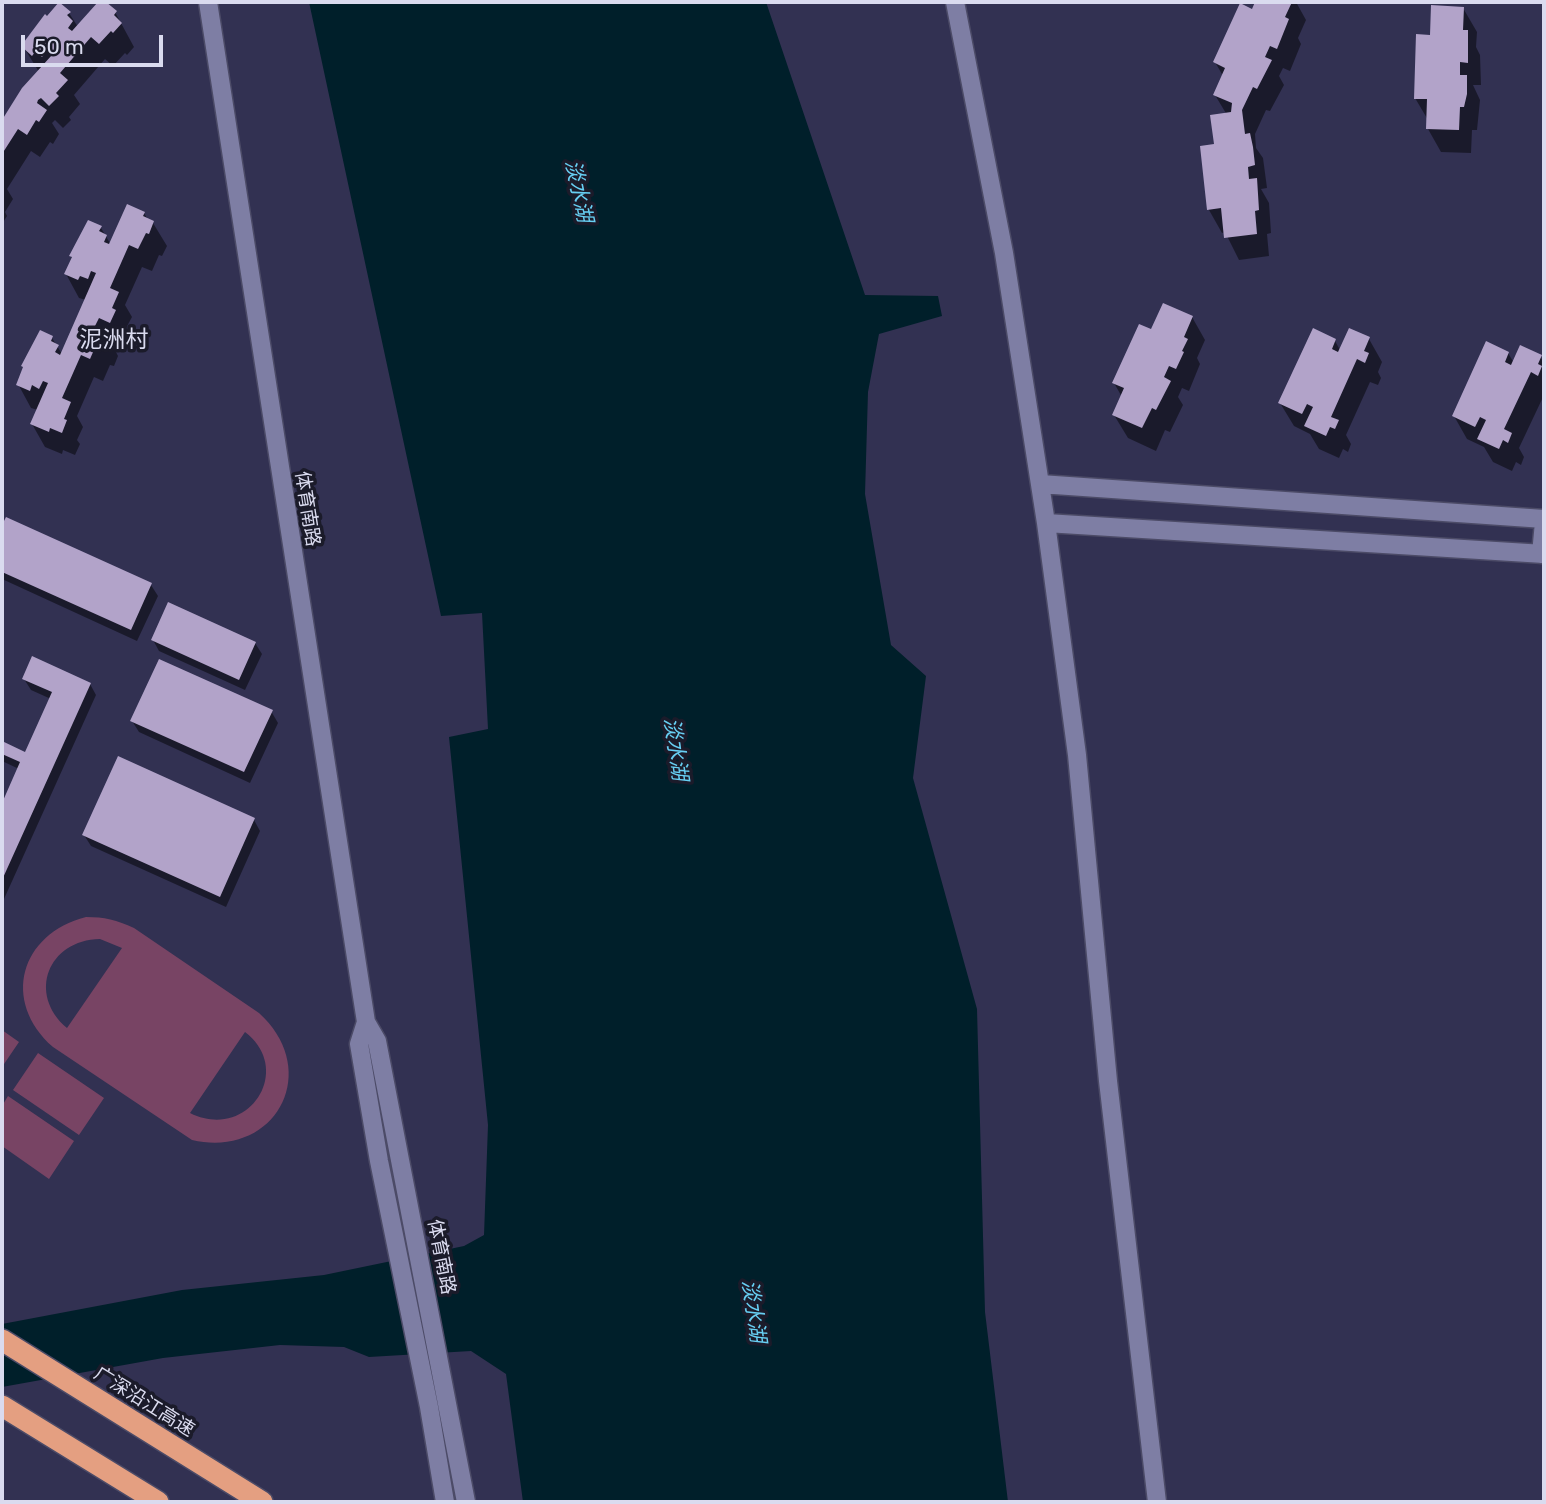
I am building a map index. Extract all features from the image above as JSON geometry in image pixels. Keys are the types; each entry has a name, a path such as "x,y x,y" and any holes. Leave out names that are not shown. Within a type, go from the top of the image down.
{"highway":[{"name":"广深沿江高速","path":"2,1340 262,1502"},
{"path":"2,1406 158,1502"}],"street":[{"name":"体育南路","path":"208,2 366,1022 377,1041 466,1502"},
{"path":"955,2 1004,253 1046,523 1077,755 1108,1081 1157,1502"},
{"path":"1040,484 1544,521 1543,554 1046,523"},
{"name":"体育南路","path":"366,1022 359,1044 445,1502"}],"shaded area":[{"path":"93,917 134,928 259,1013 278,1036 287,1060 288,1084 281,1105 267,1123 247,1136 222,1142 192,1140 53,1047 37,1029 27,1010 23,990 25,971 33,953 46,938 64,926","holes":["100,939 122,948 67,1028 48,1000 46,985 49,971 56,959 67,949 82,942","245,1032 259,1048 266,1065 265,1082 258,1098 246,1110 230,1118 211,1119 190,1113"]},
{"path":"2,1030 19,1042 2,1067"},
{"path":"38,1053 104,1098 79,1135 13,1090"},
{"path":"8,1096 74,1141 49,1179 2,1146 2,1106"}],"water":[{"name":"淡水湖","path":"309,2 766,2 865,295 938,296 942,316 879,334 868,392 865,494 891,645 926,676 913,778 977,1009 985,1312 1008,1502 523,1502 506,1374 471,1351 369,1357 344,1347 280,1345 163,1358 2,1387 2,1324 182,1290 324,1275 464,1246 484,1235 488,1125 449,737 488,729 482,613 441,616"}],"building":[{"path":"59,2 71,12 67,15 73,21 68,28 72,31 98,2 106,2 117,11 114,15 122,23 99,44 91,37 60,73 68,80 56,93 59,96 49,106 41,98 38,100 37,103 47,110 39,122 36,120 27,135 18,129 2,154 2,120 22,88 52,55 47,51 42,57 35,52 32,56 21,46 45,14 47,16"},
{"path":"1255,2 1292,2 1285,17 1289,19 1277,49 1270,46 1265,57 1272,60 1257,89 1253,87 1242,110 1245,134 1250,133 1255,165 1248,167 1249,179 1257,178 1257,234 1224,238 1221,208 1207,210 1200,146 1214,144 1210,115 1231,112 1232,103 1213,95 1225,68 1213,62 1240,3 1252,9"},
{"path":"1431,5 1464,7 1463,30 1468,30 1468,63 1460,62 1460,75 1467,75 1467,94 1464,107 1460,107 1459,130 1426,129 1427,99 1414,99 1416,34 1430,35"},
{"path":"127,204 145,212 143,216 154,221 149,234 146,233 138,249 129,245 110,288 119,292 112,308 116,310 110,323 99,318 95,326 106,331 101,344 97,343 90,359 81,355 62,398 71,402 62,433 50,428 49,432 30,424 48,383 43,381 39,389 32,385 30,391 16,385 23,367 21,366 40,330 53,336 51,341 59,345 55,352 60,355 96,273 91,271 88,279 80,276 78,280 64,274 72,257 69,256 88,220 102,226 99,231 107,235 104,242 109,244"},
{"path":"1163,303 1193,316 1184,337 1188,339 1182,351 1184,352 1176,369 1169,366 1164,377 1171,381 1156,410 1152,408 1142,428 1112,415 1124,388 1112,383 1139,324 1151,329"},
{"path":"1313,328 1336,339 1332,349 1338,352 1349,328 1370,337 1364,351 1369,353 1365,363 1357,359 1331,417 1339,420 1335,429 1330,427 1326,436 1304,426 1313,407 1307,404 1302,414 1278,403"},
{"path":"1486,341 1509,352 1505,362 1511,365 1520,345 1542,355 1538,364 1542,366 1538,376 1531,372 1504,429 1512,433 1508,443 1503,440 1499,449 1477,439 1486,420 1480,417 1475,427 1452,416"},
{"path":"6,517 152,583 131,630 2,572 2,525"},
{"path":"168,602 256,642 239,680 151,640"},
{"path":"32,656 91,683 2,880 2,803 20,762 2,754 2,741 25,752 52,692 22,679"},
{"path":"159,659 273,710 244,772 130,721"},
{"path":"118,756 255,818 220,897 82,835"}],"district":[{"name":"泥洲村","path":"114,340"}]}
